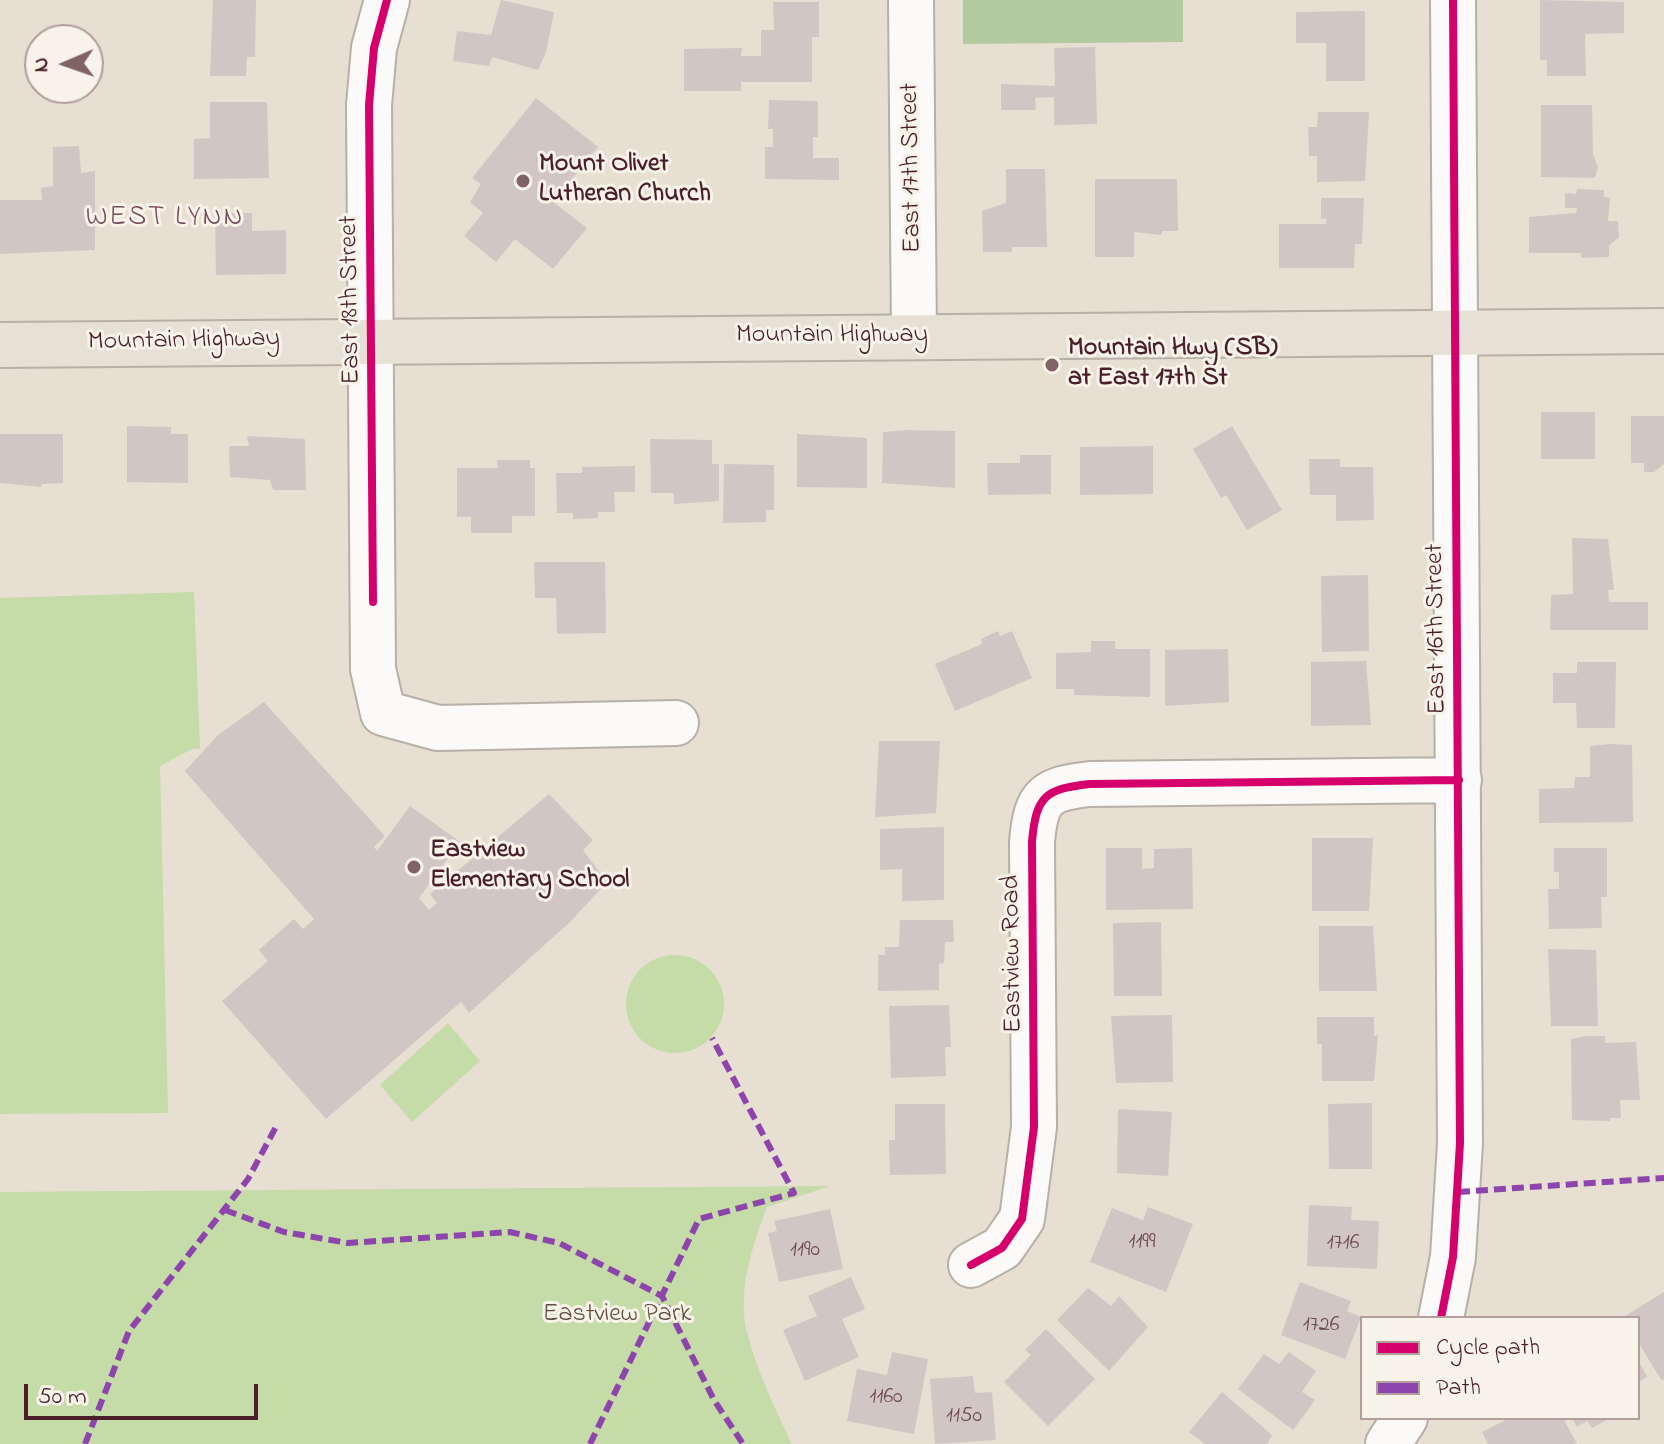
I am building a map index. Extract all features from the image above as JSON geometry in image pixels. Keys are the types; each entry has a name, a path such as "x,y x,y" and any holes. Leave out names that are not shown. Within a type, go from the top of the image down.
{"main road":[{"name":"Mountain Highway","path":"0,345 373,339 1664,331"}],"street":[{"name":"East 18th Street","path":"387,0 374,48 369,105 373,669 383,713 438,728 676,723"},
{"name":"East 17th Street","path":"911,0 914,337"},
{"name":"East 16th Street","path":"1441,1316 1453,1257 1460,1143 1453,0"},
{"name":"Eastview Road","path":"971,1265 1002,1248 1022,1219 1034,1127 1032,842 1034,816 1042,798 1062,787 1090,784 1459,780"},
{"path":"1388,1444 1404,1420"}],"green space":[{"path":"963,0 1183,0 1183,42 963,44"},
{"path":"194,592 200,749 192,749 160,766 168,1113 0,1114 0,598"},
{"path":"675,955 694,958 710,969 721,985 724,1004 721,1023 710,1039 694,1050 675,1053 656,1050 640,1039 629,1023 626,1004 629,985 640,969 656,958"},
{"path":"448,1023 480,1061 412,1122 380,1085"},
{"name":"Eastview Park","path":"830,1186 767,1207 745,1282 744,1313 754,1357 792,1444 0,1444 0,1192"}],"building":[{"path":"213,0 256,0 255,57 247,57 246,76 210,76"},
{"path":"501,0 554,12 546,52 538,70 492,57 489,66 453,61 457,31 491,35"},
{"path":"1540,0 1624,2 1624,33 1585,34 1586,76 1547,76 1547,60 1540,60"},
{"path":"773,2 819,2 819,37 812,37 812,82 741,82 741,91 684,91 684,49 742,48 741,56 761,56 761,30 774,30"},
{"path":"1365,11 1365,81 1326,81 1326,43 1296,43 1296,12"},
{"path":"1095,47 1097,124 1054,125 1054,97 1035,98 1036,110 1001,110 1001,84 1055,86 1054,48"},
{"name":"Mount Olivet Lutheran Church","path":"536,98 598,147 553,202 587,228 553,269 515,239 496,262 464,236 483,213 470,202 481,184 472,178"},
{"path":"769,100 818,101 818,137 813,137 813,158 839,158 839,180 765,179 765,147 773,147 773,129 768,129"},
{"path":"210,102 267,102 269,178 194,179 194,139 210,138"},
{"path":"1541,105 1592,105 1593,155 1598,167 1595,178 1541,177"},
{"path":"1318,112 1369,112 1365,181 1317,182 1317,156 1309,156 1308,127 1317,127"},
{"path":"79,146 81,173 95,171 95,250 0,254 0,200 42,200 41,188 53,186 53,147"},
{"path":"1006,169 1045,169 1047,247 1012,247 1012,252 983,252 982,211 1006,203"},
{"path":"1095,179 1177,179 1178,231 1162,231 1162,235 1134,232 1134,257 1095,257"},
{"path":"1577,189 1604,190 1604,197 1610,198 1608,221 1618,221 1619,237 1609,246 1609,257 1581,258 1581,253 1529,253 1529,217 1576,213 1577,208 1565,208 1565,193 1576,194"},
{"path":"1321,198 1364,198 1362,244 1355,244 1354,268 1279,268 1279,224 1326,224 1327,219 1321,218"},
{"path":"215,213 252,213 252,231 286,230 286,274 216,275"},
{"path":"1541,412 1595,412 1595,459 1541,459"},
{"path":"1631,416 1664,416 1664,464 1654,472 1644,472 1644,463 1631,463"},
{"path":"127,426 171,427 171,434 188,434 188,483 127,482"},
{"path":"1232,426 1282,510 1247,530 1226,495 1221,498 1193,449"},
{"path":"955,431 955,488 882,483 883,432"},
{"path":"0,434 63,434 63,483 41,484 41,487 0,483"},
{"path":"797,434 867,438 867,488 797,487"},
{"path":"247,436 305,439 306,490 273,490 270,480 230,477 229,446 249,446"},
{"path":"650,439 712,440 712,464 719,464 719,501 674,504 674,493 651,493"},
{"path":"1153,446 1153,494 1080,495 1080,447"},
{"path":"1020,455 1051,455 1051,494 988,495 987,463 1020,463"},
{"path":"1309,459 1340,459 1340,467 1373,467 1374,520 1336,521 1336,495 1310,495"},
{"path":"497,460 530,460 530,468 535,468 535,516 512,516 512,533 471,533 471,517 457,517 457,468 498,468"},
{"path":"724,464 774,465 774,510 766,510 766,522 723,523"},
{"path":"635,466 635,492 614,492 615,512 598,512 598,518 573,519 573,513 557,513 556,473 582,473 582,467"},
{"path":"1572,538 1608,539 1614,590 1608,590 1609,602 1648,602 1648,630 1550,630 1551,595 1573,594"},
{"path":"534,562 605,562 606,633 557,634 556,598 535,598"},
{"path":"1368,575 1369,651 1322,652 1321,576"},
{"path":"998,631 1000,636 1012,631 1032,678 955,711 935,664 982,644 981,639"},
{"path":"1091,641 1115,641 1115,649 1150,649 1150,697 1074,695 1074,689 1056,689 1056,653 1091,652"},
{"path":"1228,649 1229,702 1165,706 1165,650"},
{"path":"1366,661 1371,725 1311,726 1311,662"},
{"path":"1577,662 1616,662 1615,728 1577,728 1576,703 1553,703 1553,673 1577,673"},
{"path":"264,702 385,836 374,847 377,851 410,806 460,842 419,898 429,910 437,903 430,894 549,794 593,840 583,850 607,882 570,922 469,1013 461,1002 326,1119 222,1001 268,961 259,950 294,919 303,929 314,919 185,771 218,735"},
{"path":"879,741 940,741 936,813 875,817"},
{"path":"1632,745 1633,822 1539,823 1539,789 1574,788 1575,777 1590,777 1590,746"},
{"path":"944,827 944,900 902,901 902,869 880,870 880,829"},
{"path":"1312,838 1373,838 1369,911 1312,911"},
{"path":"1106,848 1142,848 1142,869 1154,868 1154,849 1192,848 1193,909 1106,910"},
{"path":"1554,848 1607,848 1607,897 1601,897 1602,928 1549,929 1548,889 1559,889 1559,872 1554,872"},
{"path":"900,920 953,920 954,942 945,942 944,963 939,964 939,990 878,991 878,955 885,955 885,947 899,947"},
{"path":"1161,922 1162,996 1114,996 1113,923"},
{"path":"1319,926 1373,926 1377,991 1319,991"},
{"path":"1548,949 1596,950 1598,1026 1551,1026"},
{"path":"949,1005 951,1047 945,1047 946,1076 891,1078 889,1006"},
{"path":"1172,1015 1173,1082 1116,1083 1111,1016"},
{"path":"1317,1017 1374,1017 1374,1036 1378,1035 1374,1081 1322,1081 1322,1044 1317,1044"},
{"path":"1605,1036 1605,1043 1636,1042 1640,1100 1620,1100 1621,1118 1610,1118 1610,1121 1572,1120 1571,1039"},
{"path":"1372,1103 1372,1169 1329,1169 1328,1104"},
{"path":"895,1104 945,1104 946,1174 890,1175 889,1140 895,1140"},
{"path":"1118,1109 1172,1112 1168,1176 1117,1173"},
{"path":"1309,1205 1352,1207 1351,1220 1379,1221 1377,1269 1307,1266"},
{"path":"1148,1207 1193,1224 1166,1292 1090,1262 1112,1208 1143,1220"},
{"path":"830,1209 843,1269 779,1282 768,1233 777,1231 774,1221"},
{"path":"851,1277 865,1309 842,1319 859,1357 805,1381 783,1330 817,1316 808,1296"},
{"path":"1300,1282 1351,1301 1347,1311 1360,1317 1345,1359 1281,1335"},
{"path":"1088,1288 1111,1306 1119,1296 1148,1327 1109,1371 1057,1320"},
{"path":"1664,1292 1662,1381 1640,1345 1640,1316 1625,1316"},
{"path":"1046,1329 1095,1379 1048,1426 1004,1382 1031,1355 1025,1350"},
{"path":"892,1352 928,1359 914,1434 847,1421 857,1369 887,1375"},
{"path":"1289,1352 1316,1371 1302,1392 1315,1400 1293,1430 1238,1389 1264,1354 1279,1364"},
{"path":"1640,1364 1647,1377 1640,1381"},
{"path":"973,1376 975,1393 992,1392 996,1440 935,1444 930,1379"},
{"path":"1222,1392 1272,1435 1267,1444 1205,1444 1189,1432"},
{"path":"1506,1420 1564,1420 1577,1444 1488,1444 1482,1432"},
{"path":"1573,1420 1606,1420 1592,1428 1587,1421 1577,1427"}],"marked path":[{"path":"590,1444 699,1219 794,1193 712,1038"},
{"path":"85,1444 129,1331 248,1179 277,1125"},
{"path":"1458,1192 1664,1178"},
{"path":"225,1210 284,1232 348,1243 510,1232 559,1243 662,1296 714,1400 743,1444"}],"cycle path":[{"path":"373,602 369,105 374,48 387,0"},
{"path":"1441,1316 1453,1257 1460,1143 1453,0"},
{"path":"971,1265 1002,1248 1022,1219 1034,1127 1032,842 1036,814 1046,798 1053,792 1090,784 1459,780"}],"place":[{"name":"Mount Olivet Lutheran Church","path":"523,181"},
{"name":"Mountain Hwy (SB) at East 17th St","path":"1052,365"},
{"name":"Eastview Elementary School","path":"414,867"}],"district":[{"name":"WEST LYNN","path":"165,219"}]}
